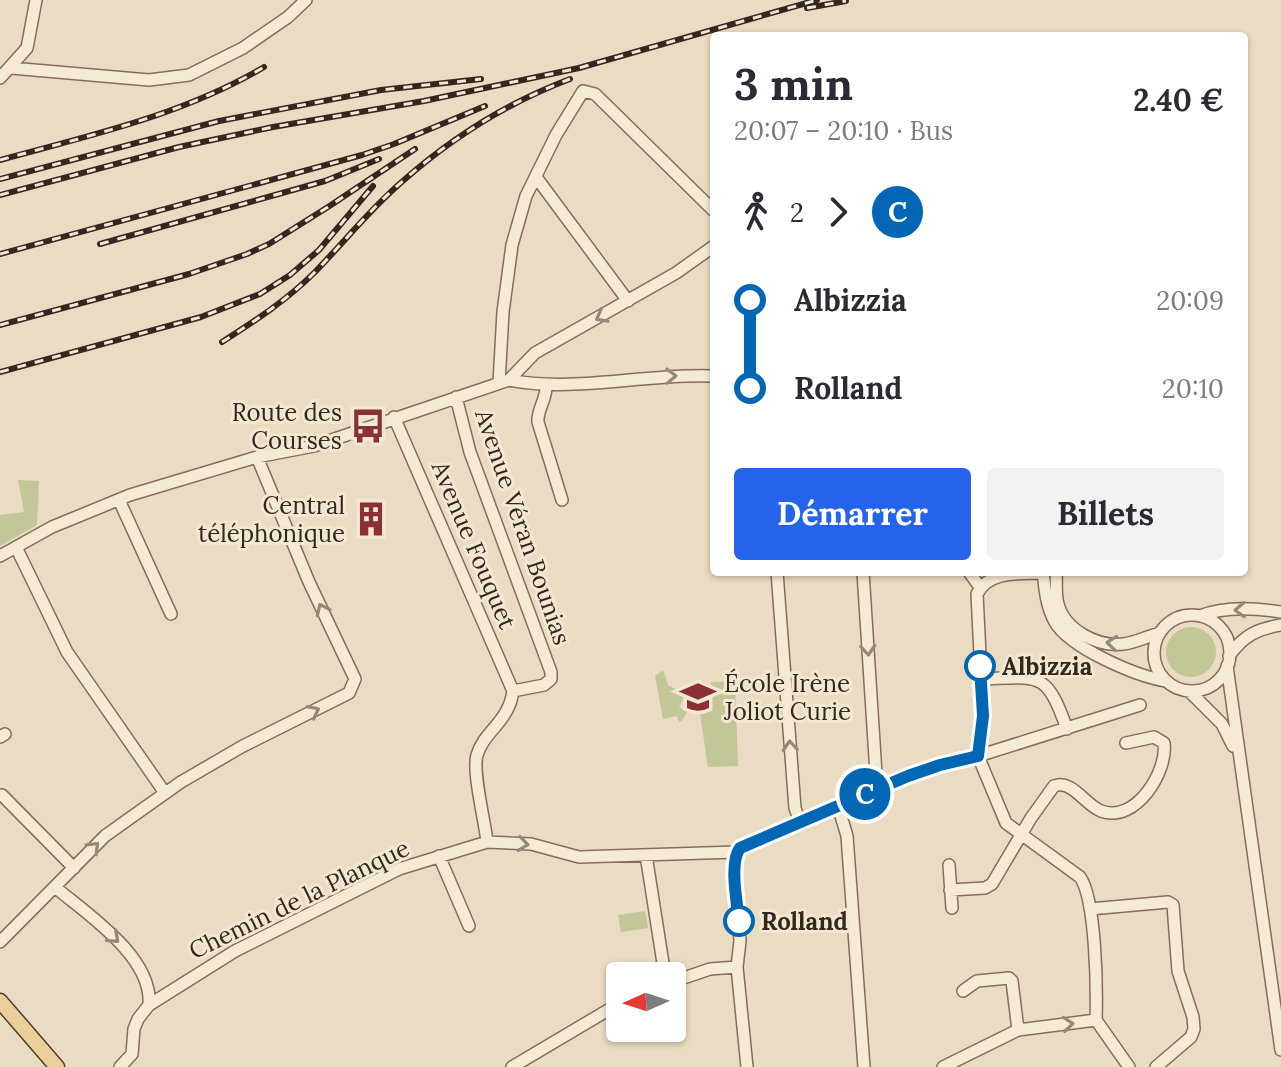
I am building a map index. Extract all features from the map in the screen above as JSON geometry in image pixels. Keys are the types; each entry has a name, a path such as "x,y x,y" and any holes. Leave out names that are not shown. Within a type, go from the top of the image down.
{"main road":[{"path":"0,1001 57,1067"}],"street":[{"path":"0,78 27,48 36,0"},
{"path":"11,68 149,80 189,75 243,48 288,17 306,0"},
{"path":"504,382 503,312 512,245 526,196 556,135 583,91 595,94 710,207"},
{"path":"536,177 628,301"},
{"path":"504,382 535,353 676,273 710,249"},
{"path":"527,363 528,375 541,385 544,402 537,414 538,422 562,500"},
{"path":"0,556 52,527 119,500 257,457 314,446 504,382 541,385 710,376"},
{"name":"Avenue Véran Bounias","path":"456,397 470,452 499,536 551,672 551,679 544,685 513,691"},
{"name":"Avenue Fouquet","path":"394,417 513,691"},
{"path":"0,942 105,836 165,793 243,746 349,693 354,686 355,679 309,582 257,457"},
{"path":"119,500 171,614"},
{"path":"16,547 67,652 165,793"},
{"path":"777,576 795,808 800,822"},
{"path":"863,576 877,789"},
{"path":"972,576 980,587"},
{"path":"998,576 990,578 980,587 975,600 983,716 978,756 1001,815 1021,836 1080,877 1086,885 1096,1020 1129,1067"},
{"path":"1044,576 1048,610 1056,625 1101,657 1189,691 1222,724 1238,755"},
{"path":"1049,576 1055,609 1066,623 1085,635 1111,645 1127,644 1160,633 1173,620 1191,615 1212,621 1222,630 1228,642 1238,755 1281,1050"},
{"path":"1056,576 1058,605 1066,623"},
{"path":"1200,616 1208,612 1248,609 1281,612"},
{"path":"1189,691 1212,685 1243,638 1253,631 1281,625"},
{"path":"1160,633 1154,653 1155,663 1166,681"},
{"path":"981,679 1024,677 1039,680 1052,690 1067,729"},
{"path":"487,842 475,764 481,746 502,721 513,691"},
{"path":"747,1067 737,967 740,941 736,852 744,845 940,765 1140,705"},
{"path":"950,890 985,888 992,884 1038,807 1058,783 1066,785 1102,811 1111,813 1132,809 1140,803 1165,754 1164,743 1154,737 1126,743"},
{"path":"2,795 74,868"},
{"path":"838,806 847,836 864,1067"},
{"name":"Chemin de la Planque","path":"149,1005 260,937 399,869 487,842 531,844 579,857 736,852"},
{"path":"646,855 663,962"},
{"path":"439,856 469,926"},
{"path":"949,865 952,908"},
{"path":"55,887 122,944 147,985 149,1005 134,1029 132,1054 136,1067"},
{"path":"1090,909 1168,902 1173,905 1178,971 1194,1029 1191,1037 1156,1067"},
{"path":"686,977 710,969 737,967"},
{"path":"963,991 977,981 1009,978 1012,981 1018,1030"},
{"path":"512,1067 606,1011"},
{"path":"943,1067 965,1062 1018,1030 1096,1020"},
{"path":"120,1067 132,1054"}],"green space":[{"path":"18,480 39,481 37,525 0,546 0,515 24,512"},
{"path":"1191,627 1209,634 1216,652 1209,670 1191,677 1173,670 1166,652 1173,634"},
{"path":"663,670 668,685 686,695 679,707 687,712 682,721 679,722 677,716 663,719 655,676"},
{"path":"735,681 738,766 708,767 699,707 711,682"},
{"path":"645,911 648,928 621,932 618,915"}],"railway":[{"path":"0,195 179,147 579,68 817,0"},
{"path":"807,8 846,1"},
{"path":"0,160 169,111 264,67"},
{"path":"0,179 219,121 381,90 481,79"},
{"path":"222,342 270,310 304,282 380,202 442,149 482,122 570,79"},
{"path":"0,254 362,155 485,106"},
{"path":"0,325 189,274 247,254 269,244 415,149"},
{"path":"100,244 325,181 379,159"},
{"path":"0,372 201,317 260,294 290,275 319,250 373,186"}],"bus line":[{"name":"C","path":"739,921 735,864 736,852 740,848 908,776 978,756 983,716 980,666"}],"place":[{"name":"Route des Courses","path":"368,426"},
{"name":"Central téléphonique","path":"371,519"},
{"name":"Albizzia","path":"980,666"},
{"name":"École Irène Joliot Curie","path":"698,697"},
{"name":"Rolland","path":"739,921"}]}
